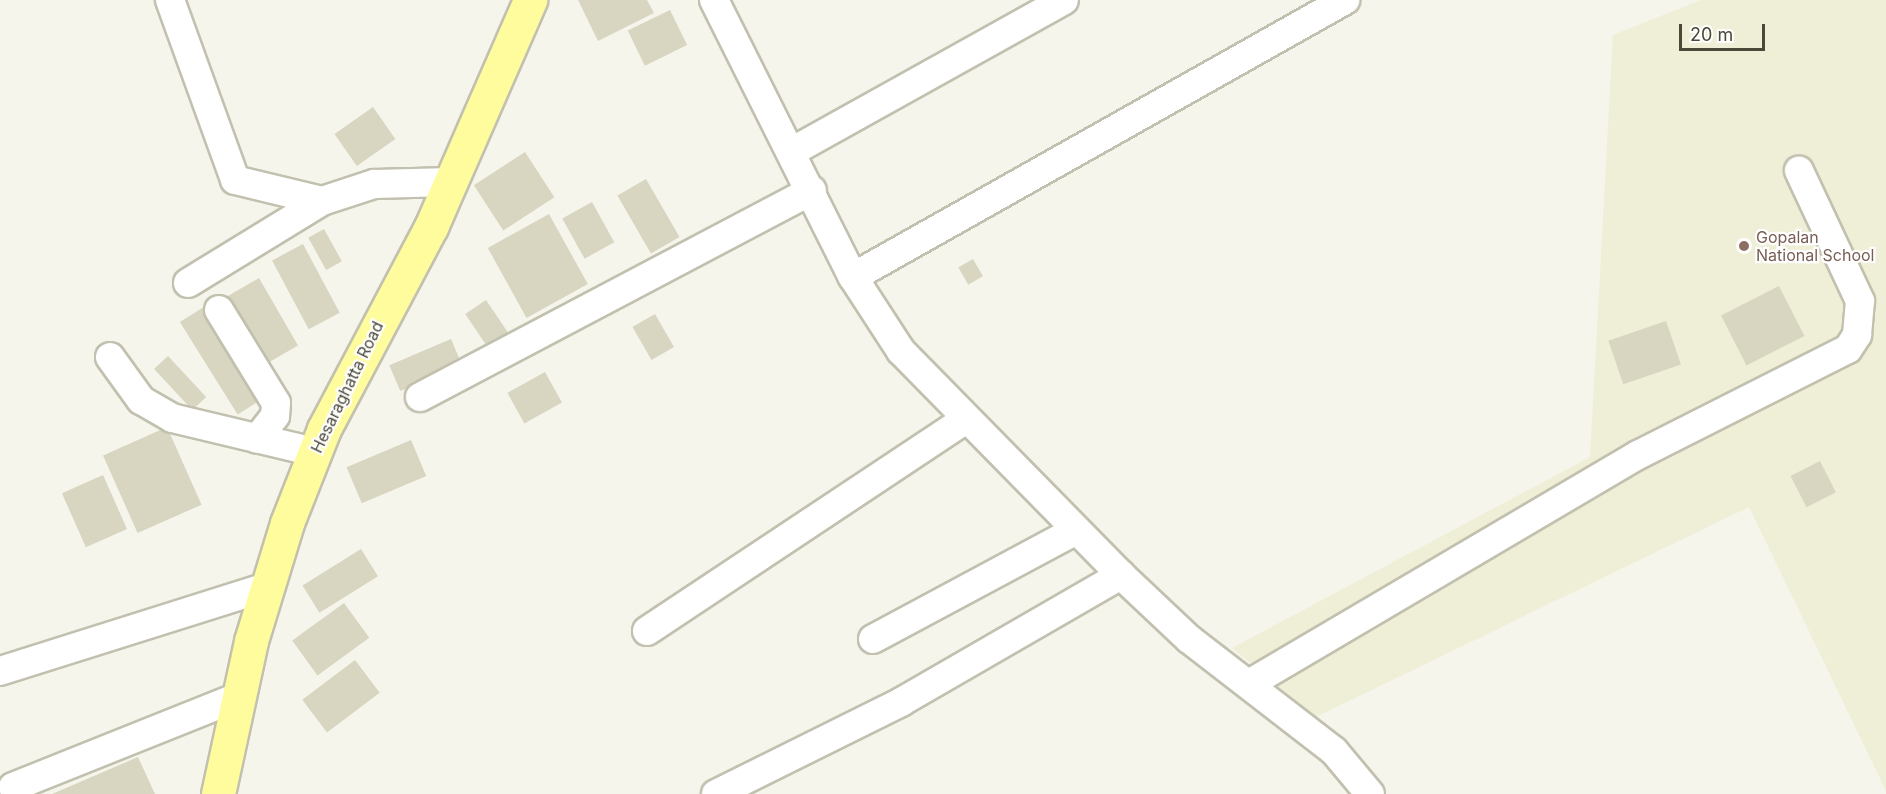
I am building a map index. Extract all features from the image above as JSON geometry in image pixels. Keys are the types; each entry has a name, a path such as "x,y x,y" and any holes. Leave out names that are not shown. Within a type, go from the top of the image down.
{"main road":[{"name":"Hesaraghatta Road","path":"218,794 267,587 315,452 451,182 530,0"}],"street":[{"path":"170,0 235,180 322,201"},
{"path":"714,0 793,151 853,277 901,351 965,420 1121,575 1189,639 1334,751 1370,794"},
{"path":"793,151 1064,0"},
{"path":"853,277 1345,0"},
{"path":"1249,684 1638,455 1848,349 1857,335 1860,301 1799,171"},
{"path":"188,284 322,201 374,184 451,182"},
{"path":"420,397 812,190"},
{"path":"219,310 276,403 274,416 257,439"},
{"path":"110,357 141,400 172,418 315,452"},
{"path":"647,631 965,420"},
{"path":"873,639 1076,530"},
{"path":"716,794 900,702 1121,575"},
{"path":"0,671 267,587"},
{"path":"13,787 240,696"}],"shaded area":[{"name":"Gopalan National School","path":"1701,0 1886,0 1886,791 1749,507 1316,717 1232,648 1590,457 1613,35"}],"building":[{"path":"578,0 647,0 654,13 598,41"},
{"path":"670,10 687,45 645,66 628,31"},
{"path":"373,107 395,139 357,166 334,134"},
{"path":"525,152 554,197 503,231 474,185"},
{"path":"646,179 680,237 651,254 617,196"},
{"path":"592,202 614,242 585,259 562,218"},
{"path":"549,214 588,284 527,318 488,248"},
{"path":"324,229 342,261 326,270 308,238"},
{"path":"303,244 340,313 309,329 272,260"},
{"path":"973,259 983,276 968,285 958,268"},
{"path":"259,278 298,346 259,368 220,300"},
{"path":"1779,286 1804,336 1747,365 1721,316"},
{"path":"486,300 510,336 489,350 465,314"},
{"path":"207,305 265,397 238,414 180,322"},
{"path":"655,314 674,347 651,360 632,327"},
{"path":"1666,321 1681,364 1623,384 1608,341"},
{"path":"451,339 462,365 400,391 389,365"},
{"path":"168,356 206,397 192,410 154,369"},
{"path":"545,372 562,403 524,423 507,393"},
{"path":"167,427 202,505 138,533 103,455"},
{"path":"411,440 426,476 362,503 347,467"},
{"path":"1820,461 1836,492 1806,507 1791,476"},
{"path":"103,475 127,529 86,547 62,493"},
{"path":"361,549 378,576 319,613 302,586"},
{"path":"344,603 369,638 317,675 292,641"},
{"path":"355,660 380,693 327,732 302,700"},
{"path":"138,757 155,794 52,794"}],"place":[{"name":"Gopalan National School","path":"1744,246"}]}
